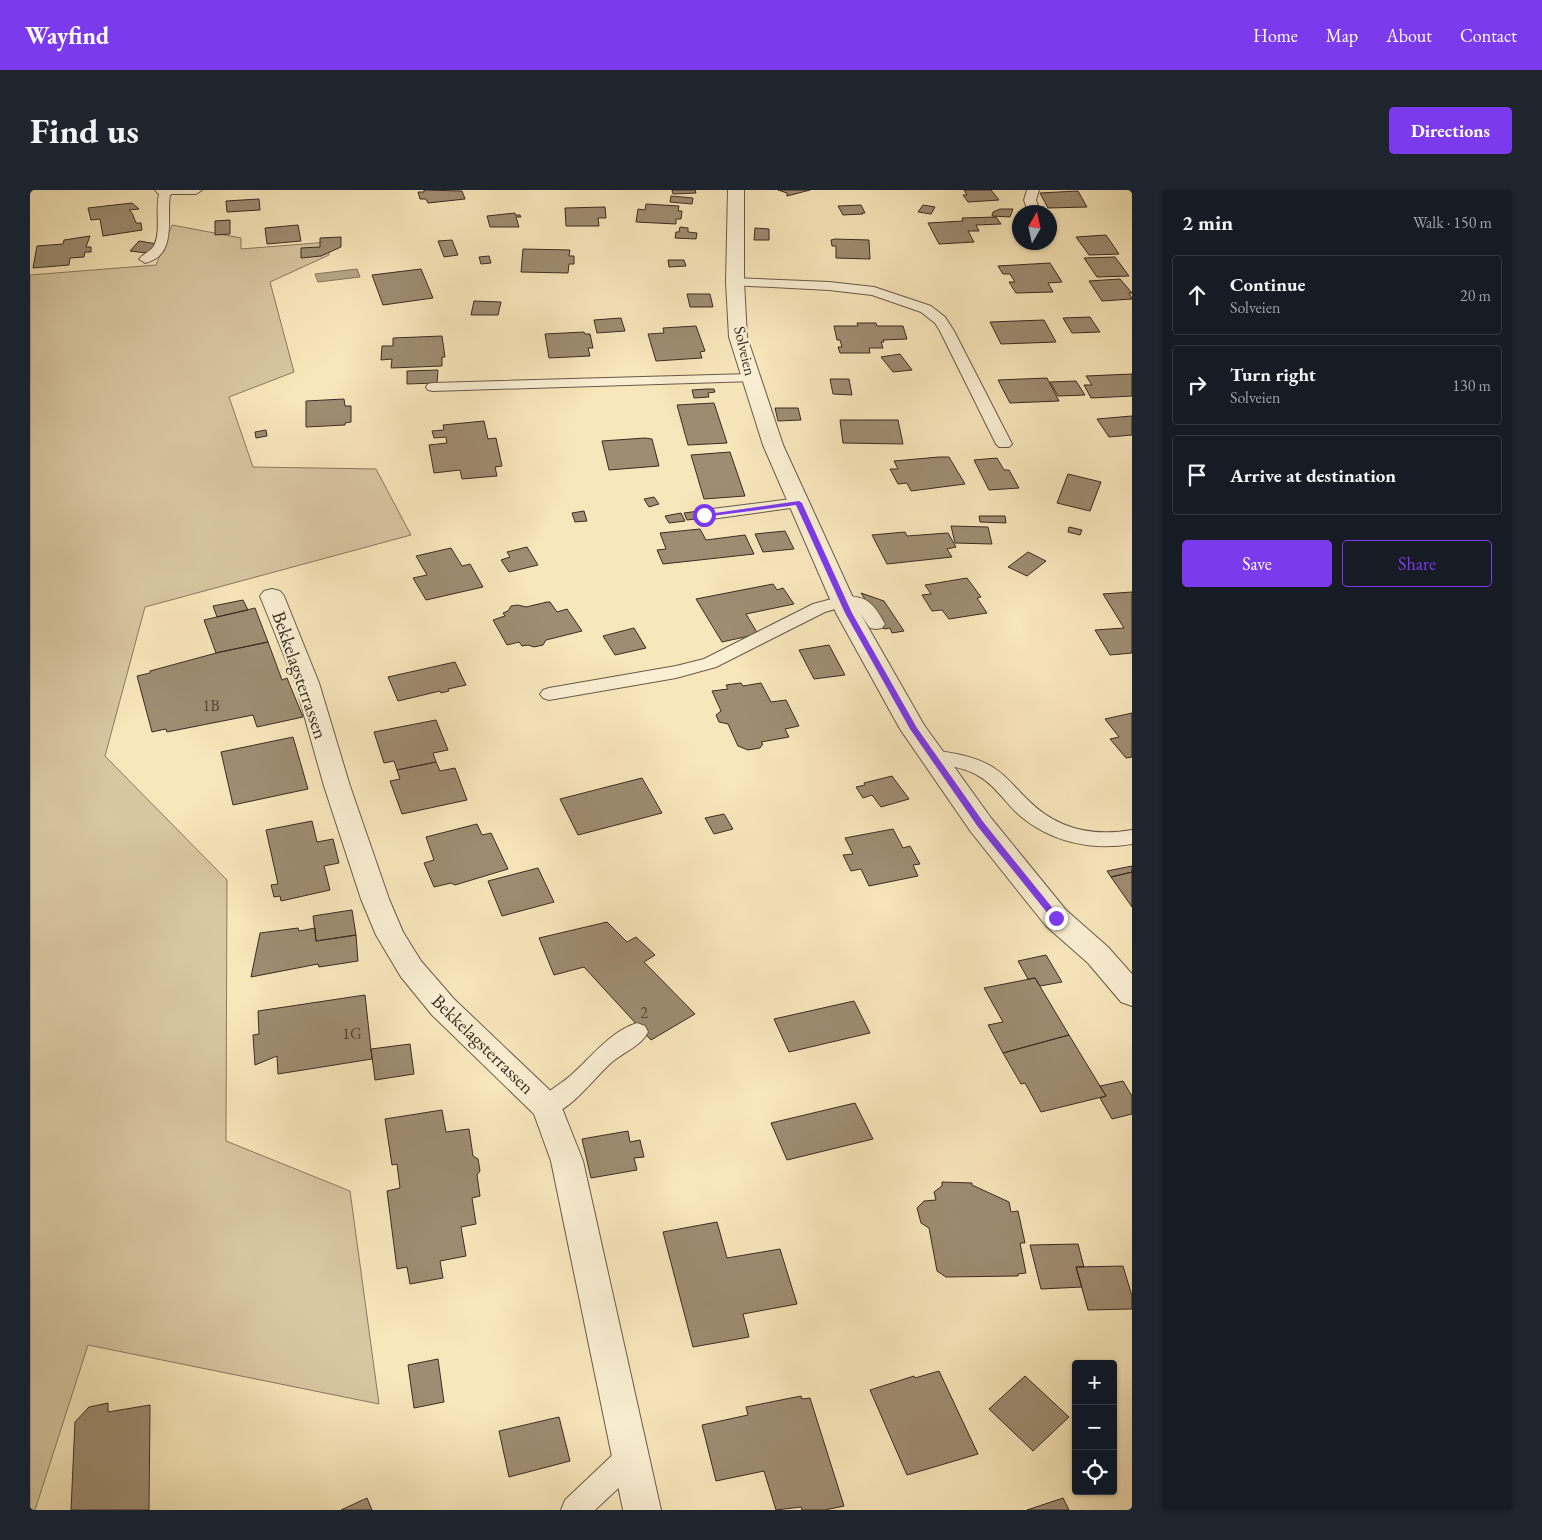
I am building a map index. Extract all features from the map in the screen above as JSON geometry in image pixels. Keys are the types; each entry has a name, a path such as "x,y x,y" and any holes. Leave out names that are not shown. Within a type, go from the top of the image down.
{"street":[{"name":"Solveien","path":"736,190 735,282 738,337 773,445 843,601 913,729 981,825 1056,918 1098,954 1132,994"},
{"name":"Bekkelagsterrassen","path":"272,596 307,683 340,795 375,899 390,934 411,969 443,1007 547,1107 567,1161 642,1510"}],"lane":[{"path":"145,259 157,253 163,242 162,200 164,190 196,190"},
{"path":"1032,205 1030,200 1033,190"},
{"path":"735,282 863,289 908,302 932,313 940,320 947,331 1004,444"},
{"path":"433,387 750,378"},
{"path":"704,515 799,503"},
{"path":"548,694 676,672 710,663 819,608 843,601 857,601 868,609 876,624"},
{"path":"932,756 971,765 983,770 1026,810 1051,828 1062,833 1097,840 1132,837"},
{"path":"547,1107 579,1082 604,1056 637,1032"},
{"path":"575,1510 631,1457"}],"shaded area":[{"path":"172,225 241,238 241,249 329,242 329,255 270,282 294,372 229,397 253,467 376,469 411,535 145,607 105,756 227,880 226,1141 350,1191 379,1404 88,1345 35,1510 30,1510 30,275 156,265"},
{"path":"357,269 360,277 318,282 315,274"}],"building":[{"path":"424,190 462,191 465,199 428,203 426,199 420,199 418,192 424,192"},
{"path":"672,190 695,190 696,193 673,194"},
{"path":"778,190 810,190 787,196 787,193"},
{"path":"964,190 991,190 999,200 968,202 963,195 967,195"},
{"path":"1078,191 1087,207 1057,208 1057,205 1046,205 1040,193"},
{"path":"671,196 693,198 692,204 670,202"},
{"path":"259,199 260,210 227,212 226,201"},
{"path":"132,203 139,209 129,210 136,223 141,223 142,230 103,236 100,219 91,220 88,208"},
{"path":"646,204 679,206 678,211 682,211 681,219 676,219 676,224 636,222 638,209 645,210"},
{"path":"861,205 865,213 863,214 843,215 838,206"},
{"path":"923,205 935,207 931,214 918,212"},
{"path":"605,207 606,218 598,218 599,226 566,226 565,208"},
{"path":"1000,209 1012,209 1010,217 992,216 993,212"},
{"path":"515,213 515,215 520,215 521,217 516,217 519,227 490,227 487,216"},
{"path":"996,217 1001,224 976,225 979,231 968,231 974,242 939,244 928,223 963,221 962,218"},
{"path":"230,220 230,234 215,235 215,221"},
{"path":"298,225 301,241 267,244 265,228"},
{"path":"680,227 688,228 688,232 697,233 696,239 675,238 676,232 679,232"},
{"path":"755,228 769,229 769,240 754,240"},
{"path":"1106,235 1119,254 1089,255 1076,237"},
{"path":"90,236 86,247 91,247 91,252 85,252 84,257 70,258 69,265 33,268 37,246 63,244 64,240"},
{"path":"341,237 341,247 321,256 301,258 301,248 320,247 320,238"},
{"path":"452,240 458,255 444,257 438,241"},
{"path":"831,240 869,240 870,259 836,258 836,246 832,246"},
{"path":"139,241 157,244 147,253 130,251"},
{"path":"523,249 570,250 569,256 574,256 574,264 569,264 568,273 521,272"},
{"path":"489,256 491,263 481,264 479,257"},
{"path":"1115,257 1129,276 1097,277 1084,258"},
{"path":"668,260 684,260 686,266 669,267"},
{"path":"1050,263 1062,282 1048,283 1053,292 1016,293 1009,282 1015,282 1010,274 1003,274 998,266"},
{"path":"421,269 433,298 383,305 372,275"},
{"path":"1120,279 1132,293 1129,293 1132,299 1102,301 1089,281"},
{"path":"687,294 710,294 713,307 690,307"},
{"path":"474,301 501,302 498,315 471,315"},
{"path":"1090,317 1100,332 1072,333 1063,318"},
{"path":"621,318 625,331 597,333 594,320"},
{"path":"1044,320 1056,342 1001,344 990,322"},
{"path":"857,323 876,323 877,326 903,326 907,339 883,340 884,342 881,342 883,348 869,348 870,353 840,353 838,347 842,347 840,340 837,340 834,326 858,326"},
{"path":"696,326 705,351 700,352 702,358 656,361 648,334 664,333 663,328"},
{"path":"584,332 585,334 590,334 593,348 588,348 590,356 549,358 545,334"},
{"path":"442,336 445,357 442,357 442,366 391,368 392,359 381,360 382,346 393,346 393,338"},
{"path":"900,354 912,370 893,372 881,357"},
{"path":"438,370 437,383 407,384 407,371"},
{"path":"1132,374 1132,396 1091,398 1084,385 1092,385 1086,376"},
{"path":"1047,378 1059,401 1010,403 998,380"},
{"path":"830,379 849,379 852,395 833,394"},
{"path":"1076,381 1085,395 1058,396 1050,382"},
{"path":"714,389 715,392 708,393 709,397 694,398 692,390"},
{"path":"344,399 345,406 351,406 351,422 345,423 345,425 306,427 306,401"},
{"path":"714,403 727,443 688,445 677,405"},
{"path":"775,408 798,408 801,420 778,421"},
{"path":"1132,416 1132,435 1109,437 1097,419"},
{"path":"840,420 898,420 903,444 843,443"},
{"path":"484,421 488,439 496,438 502,466 495,467 497,476 462,479 460,470 434,473 429,445 447,443 446,437 434,438 432,431 444,430 443,425"},
{"path":"266,430 267,436 256,438 255,432"},
{"path":"652,439 659,466 609,470 602,441"},
{"path":"730,452 745,496 704,499 691,455"},
{"path":"949,457 965,484 911,491 907,483 898,484 890,469 898,469 894,461"},
{"path":"997,458 1004,470 1009,470 1019,488 989,490 974,460"},
{"path":"1068,474 1101,482 1090,511 1057,503"},
{"path":"654,497 659,504 649,507 644,499"},
{"path":"584,511 587,521 575,522 572,513"},
{"path":"699,511 703,518 687,520 684,513"},
{"path":"681,513 685,521 669,523 665,516"},
{"path":"979,516 1005,516 1006,523 980,522"},
{"path":"951,526 988,527 992,544 955,543"},
{"path":"1069,527 1082,530 1080,535 1068,532"},
{"path":"700,529 706,540 745,535 754,554 663,564 657,550 666,549 660,533"},
{"path":"785,531 794,549 763,552 755,534"},
{"path":"905,532 907,536 948,533 956,547 947,549 952,557 887,564 872,535"},
{"path":"527,547 538,565 509,572 501,560 510,557 507,552"},
{"path":"451,548 462,566 470,564 483,587 426,600 413,578 427,575 416,556"},
{"path":"1028,552 1046,561 1027,576 1008,567"},
{"path":"967,578 981,597 977,598 987,613 949,619 942,610 932,611 922,595 931,594 925,585"},
{"path":"773,584 777,590 783,588 794,604 746,614 758,634 722,642 696,599"},
{"path":"1132,592 1132,653 1110,655 1095,630 1124,628 1103,594"},
{"path":"861,593 884,601 904,631 892,633 890,628 884,629"},
{"path":"243,600 248,610 217,617 213,606"},
{"path":"550,602 557,612 567,609 582,631 546,640 543,645 534,647 522,646 519,642 507,645 493,620 505,616 503,613 508,611 511,606 526,607"},
{"path":"255,608 268,642 216,653 204,620"},
{"path":"634,628 646,648 615,655 603,636"},
{"path":"268,642 282,680 287,678 303,717 257,727 253,715 167,732 166,729 152,732 137,676 220,652"},
{"path":"829,645 845,675 814,679 799,650"},
{"path":"455,662 466,685 448,689 449,691 441,693 440,691 398,701 388,677"},
{"path":"741,683 743,686 761,683 771,702 786,700 799,726 785,729 789,737 761,742 763,744 760,748 748,750 738,746 728,724 719,722 716,715 721,711 712,691 728,689 726,685"},
{"path":"1132,713 1132,757 1126,758 1110,739 1119,737 1105,719"},
{"path":"436,720 448,750 433,753 436,762 397,770 394,761 384,763 374,732"},
{"path":"293,737 308,789 233,805 221,752"},
{"path":"436,762 440,771 455,768 467,800 402,814 390,781 400,779 397,770"},
{"path":"892,776 909,799 881,807 872,795 863,798 856,787 865,785 864,783"},
{"path":"642,778 662,813 578,835 560,799"},
{"path":"724,814 733,829 714,834 705,818"},
{"path":"312,821 317,842 333,839 339,863 324,866 330,890 281,901 280,896 274,897 271,885 278,884 266,830"},
{"path":"477,824 482,835 491,833 508,869 455,885 451,883 434,887 424,863 434,860 426,837"},
{"path":"893,829 903,848 910,846 920,864 913,865 918,876 869,886 861,869 851,871 843,855 853,854 845,838"},
{"path":"1132,866 1132,872 1111,877 1107,871"},
{"path":"538,868 554,902 502,916 488,881"},
{"path":"1132,872 1132,907 1111,877"},
{"path":"352,910 356,935 316,941 313,916"},
{"path":"607,922 627,942 636,937 655,955 644,962 695,1014 651,1040 584,967 554,975 539,938"},
{"path":"298,928 299,931 315,928 316,941 356,935 358,961 319,967 318,964 251,977 260,933"},
{"path":"1046,955 1062,982 1040,986 1035,978 1028,979 1018,961"},
{"path":"1035,978 1069,1035 1003,1053 988,1025 1003,1022 984,988"},
{"path":"365,995 372,1059 278,1074 277,1056 255,1065 253,1035 259,1034 258,1011"},
{"path":"854,1001 870,1033 789,1052 774,1019"},
{"path":"1069,1035 1106,1096 1041,1112 1025,1083 1021,1084 1003,1053"},
{"path":"410,1044 414,1074 375,1080 371,1049"},
{"path":"1123,1081 1132,1096 1132,1114 1112,1119 1100,1098 1106,1096 1100,1086"},
{"path":"855,1103 873,1139 787,1160 771,1123"},
{"path":"442,1110 446,1132 469,1129 473,1156 478,1159 480,1171 477,1175 480,1196 472,1198 476,1224 461,1227 466,1256 440,1261 443,1278 410,1284 407,1267 397,1269 387,1191 400,1188 397,1164 392,1165 385,1119"},
{"path":"628,1131 630,1142 640,1140 644,1157 634,1158 637,1170 591,1178 582,1139"},
{"path":"942,1182 972,1183 972,1185 1009,1202 1011,1212 1018,1211 1025,1243 1020,1243 1026,1273 1018,1274 1018,1276 946,1277 937,1271 929,1228 921,1223 917,1208 924,1201 936,1200 934,1192 942,1186"},
{"path":"717,1222 727,1258 780,1249 797,1304 743,1314 749,1337 693,1347 663,1232"},
{"path":"1078,1244 1084,1267 1076,1267 1082,1287 1041,1289 1030,1245"},
{"path":"1123,1266 1132,1296 1132,1309 1088,1310 1076,1267"},
{"path":"438,1359 444,1402 414,1408 408,1365"},
{"path":"939,1371 978,1454 907,1475 870,1390 914,1376 915,1378"},
{"path":"1025,1376 1069,1417 1033,1451 989,1409"},
{"path":"801,1396 802,1399 810,1398 844,1506 825,1510 802,1510 801,1507 776,1510 764,1471 716,1481 702,1425 748,1415 746,1407"},
{"path":"108,1403 108,1412 150,1405 149,1510 71,1510 75,1422 89,1407"},
{"path":"559,1417 570,1461 509,1477 499,1431"},
{"path":"367,1498 372,1510 341,1510"},
{"path":"1063,1498 1069,1510 1027,1510"}],"route":[{"path":"704,515 799,503 848,613 913,729 981,825 1056,918"}]}
